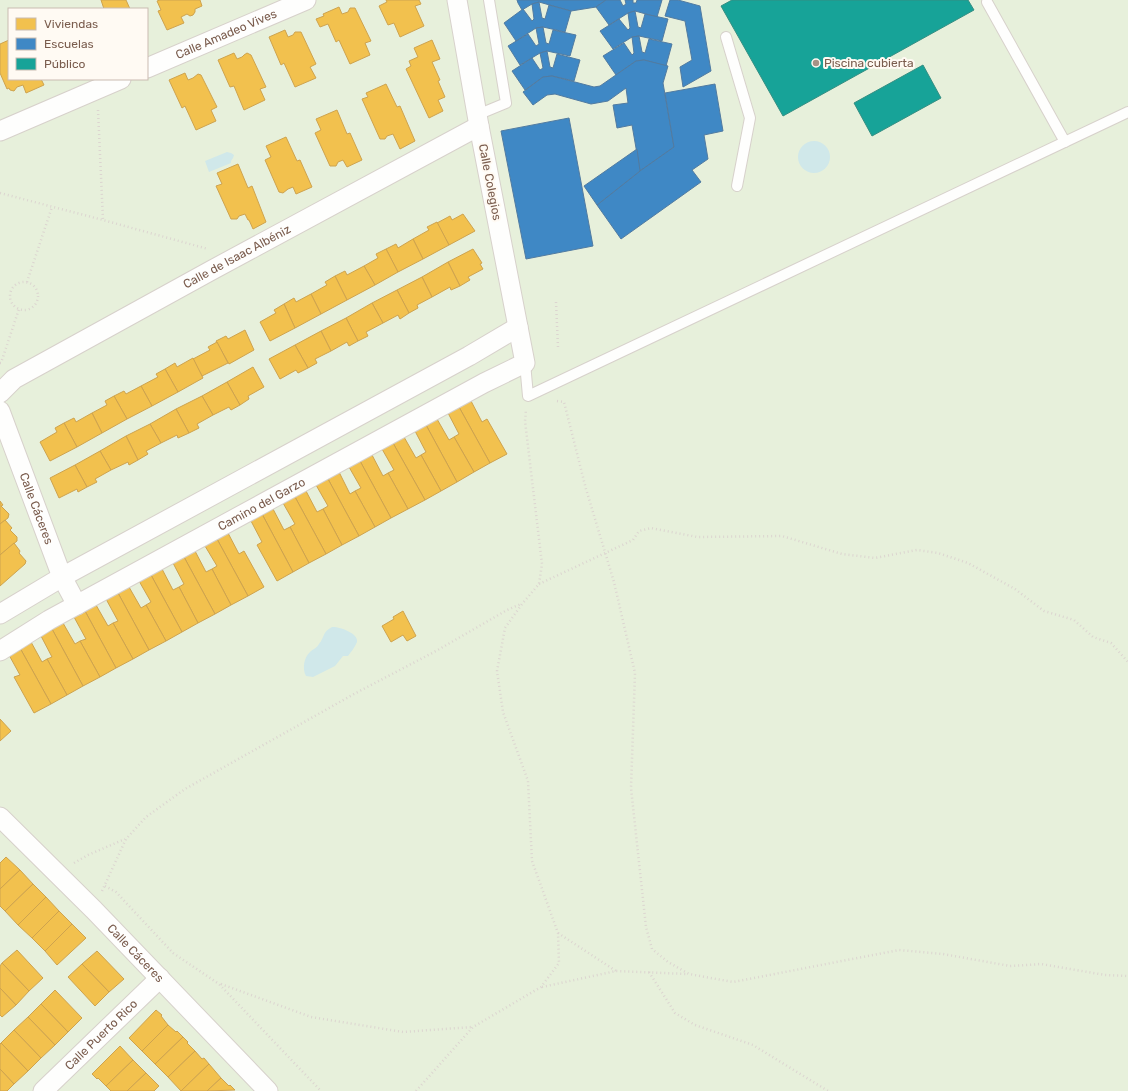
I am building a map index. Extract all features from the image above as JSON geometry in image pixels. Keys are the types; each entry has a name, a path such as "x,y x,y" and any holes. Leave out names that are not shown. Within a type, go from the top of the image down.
{"street":[{"name":"Calle Amadeo Vives","path":"148,68 306,0"},
{"name":"Calle Colegios","path":"458,0 478,120 525,363"},
{"path":"0,131 119,80"},
{"name":"Calle de Isaac Albéniz","path":"0,393 14,378 212,270 478,120"},
{"path":"0,614 62,577 470,356 518,327"},
{"name":"Camino del Garzo","path":"0,651 76,605 484,383 525,363"},
{"name":"Calle Cáceres","path":"0,411 62,577 76,605"},
{"name":"Calle Cáceres","path":"0,817 94,910 268,1091"},
{"name":"Calle Puerto Rico","path":"43,1091 160,978"}],"lane":[{"path":"478,120 506,103 489,0"},
{"path":"987,2 1065,142"},
{"path":"726,37 750,118 736,186"},
{"path":"525,363 528,396 1128,112"}],"path":[{"path":"97,89 104,220"},
{"path":"0,193 104,220 212,251 212,270"},
{"path":"27,282 52,207"},
{"path":"23,282 27,282 35,287 39,296 38,300 36,305 28,310 19,309 12,303 10,294 15,286 23,282"},
{"path":"556,302 558,347"},
{"path":"0,363 19,309"},
{"path":"539,584 542,564 525,421 528,396 564,402 586,489 614,582 635,672 631,788 646,927 652,950 668,962 689,974"},
{"path":"541,987 559,963 558,933 532,861 528,781 503,712 497,672 505,628 522,604 539,584 633,540 639,531 651,528 697,537 782,536 842,554 875,558 917,550 938,553 968,563 1015,589 1044,612 1074,620 1093,637 1111,643 1128,662"},
{"path":"94,910 126,839 146,817 185,789 354,694 436,651 507,610 522,604"},
{"path":"52,869 72,865 88,854 126,839"},
{"path":"105,886 116,892 173,953 219,984 321,1091"},
{"path":"558,933 616,971"},
{"path":"416,1091 473,1027 541,987 616,971 689,974 733,982 899,950 943,954 1010,966 1041,964 1105,975 1128,976"},
{"path":"649,972 675,1013 695,1025 753,1045 828,1091"},
{"path":"219,984 319,1019 403,1032 473,1027"}],"green space":[{"path":"0,0 1128,0 1128,1091 0,1091"}],"water":[{"path":"814,141 823,144 827,148 830,157 827,166 823,170 814,173 805,170 801,166 798,157 801,148 805,144"},
{"path":"227,152 234,155 231,163 209,172 205,161"},
{"path":"332,627 343,629 352,633 357,639 356,644 348,656 343,656 335,666 313,677 306,676 304,667 306,657 318,645 325,633"}],"building: Viviendas":[{"path":"101,0 126,0 130,8 104,8"},
{"path":"200,0 202,6 195,9 193,15 190,16 187,14 181,17 184,23 167,30 158,11 161,10 157,1"},
{"path":"386,0 419,0 421,4 415,6 424,26 400,37 394,23 388,25 379,6 387,2"},
{"path":"339,7 342,14 348,12 350,8 355,8 371,41 365,43 370,55 350,64 339,40 336,42 328,24 320,27 316,19"},
{"path":"285,30 288,37 293,35 295,32 301,32 316,64 310,67 316,78 295,87 284,63 281,65 269,37"},
{"path":"8,40 8,80 42,80 44,85 26,93 23,85 17,87 14,91 10,90 9,88 7,89 0,73 0,44"},
{"path":"432,40 440,59 432,62 440,80 438,81 445,97 438,100 443,111 429,118 406,69 411,66 409,61 418,57 414,48"},
{"path":"234,53 237,59 247,53 251,55 266,87 260,89 265,100 244,110 234,86 230,87 218,60"},
{"path":"185,73 188,80 198,74 201,75 217,107 211,110 216,121 196,130 185,106 182,108 169,80"},
{"path":"386,84 397,107 400,106 415,141 400,149 393,134 387,136 385,139 380,139 362,99 368,97 366,93"},
{"path":"337,110 347,134 350,133 362,160 347,167 343,160 338,162 336,166 330,166 315,133 321,130 316,119"},
{"path":"286,137 297,161 300,160 312,187 296,194 293,187 283,193 279,192 265,160 271,157 266,146"},
{"path":"238,164 248,188 252,186 266,222 253,229 245,214 239,216 237,219 231,219 216,186 222,184 217,173"},
{"path":"463,214 475,231 449,245 437,223 450,216 452,220"},
{"path":"437,222 449,245 423,259 413,239 429,230 427,227"},
{"path":"413,239 423,259 398,272 386,249 396,244 398,248"},
{"path":"386,249 398,272 375,285 364,266 378,258 376,254"},
{"path":"473,249 482,263 480,264 483,269 468,277 470,280 460,286 448,262"},
{"path":"448,262 460,286 451,290 450,287 432,297 422,277"},
{"path":"364,266 375,285 347,300 335,276 345,271 347,275"},
{"path":"335,276 347,300 321,314 311,294 327,285 325,282"},
{"path":"422,277 432,297 417,305 418,308 409,313 397,290"},
{"path":"397,290 409,313 400,319 398,315 383,323 372,303"},
{"path":"311,294 321,314 295,328 284,304 294,298 296,302"},
{"path":"372,303 383,323 366,332 368,336 358,341 346,318"},
{"path":"284,304 295,328 270,341 260,322 276,313 274,310"},
{"path":"346,318 358,341 349,346 347,342 331,351 321,331"},
{"path":"245,330 254,350 229,364 216,341 226,336 228,339"},
{"path":"321,331 331,351 315,359 317,363 308,368 295,345"},
{"path":"217,342 228,363 202,376 193,359 210,350 208,347"},
{"path":"295,345 308,368 298,373 296,370 280,379 269,359"},
{"path":"193,358 203,378 178,392 165,369 175,363 177,367"},
{"path":"253,367 264,387 248,396 249,399 240,405 227,382"},
{"path":"165,369 178,392 152,406 141,386 158,377 156,374"},
{"path":"227,382 240,405 231,410 229,407 213,415 202,396"},
{"path":"141,386 152,406 127,419 114,396 124,391 126,394"},
{"path":"114,396 127,419 102,433 92,413 107,405 105,401"},
{"path":"202,396 213,415 197,424 199,428 189,433 176,409"},
{"path":"471,401 482,422 487,419 507,454 490,463 459,407"},
{"path":"459,407 490,463 474,472 454,437 459,434 448,413"},
{"path":"176,409 189,433 178,438 177,435 161,443 150,424"},
{"path":"92,413 102,433 77,447 64,423 74,418 76,422"},
{"path":"437,419 449,440 454,437 474,472 457,482 426,425"},
{"path":"64,423 77,447 50,461 40,442 57,432 55,428"},
{"path":"150,424 161,443 146,451 148,454 138,460 126,436"},
{"path":"426,425 457,482 441,491 421,455 426,452 415,431"},
{"path":"126,436 138,460 129,465 128,462 111,470 100,451"},
{"path":"404,437 416,458 421,455 441,491 425,500 393,443"},
{"path":"393,443 425,500 408,509 388,473 394,470 382,449"},
{"path":"100,451 111,470 95,479 97,482 87,487 75,465"},
{"path":"372,455 383,476 388,473 408,509 391,518 360,461"},
{"path":"360,461 391,518 375,527 355,491 361,488 349,467"},
{"path":"75,465 87,487 78,492 77,489 59,498 50,478"},
{"path":"339,472 350,494 355,491 375,527 359,536 328,479"},
{"path":"328,479 359,536 342,545 323,509 328,506 316,485"},
{"path":"306,491 317,512 323,509 342,545 326,554 295,497"},
{"path":"295,497 326,554 309,563 290,527 295,524 283,503"},
{"path":"0,501 3,505 1,506 9,514 8,518 0,524"},
{"path":"273,509 284,530 290,527 309,563 293,572 262,514"},
{"path":"262,514 293,572 277,581 257,545 262,542 251,521"},
{"path":"5,520 12,528 10,530 17,537 17,541 0,555 0,524"},
{"path":"228,533 239,554 244,551 264,587 248,596 217,539"},
{"path":"217,539 248,596 231,605 212,569 217,566 205,546"},
{"path":"14,543 20,551 19,553 26,561 25,564 0,586 0,555"},
{"path":"195,551 206,572 212,569 231,605 215,614 184,557"},
{"path":"184,557 215,614 198,623 179,587 184,584 173,563"},
{"path":"162,569 173,590 179,587 198,623 182,632 151,575"},
{"path":"151,575 182,632 166,641 146,605 151,602 139,581"},
{"path":"129,587 141,608 146,605 166,641 149,650 118,593"},
{"path":"118,593 149,650 133,659 113,623 118,621 106,599"},
{"path":"96,605 108,626 113,623 133,659 116,668 85,611"},
{"path":"85,611 116,668 100,677 80,641 86,639 74,617"},
{"path":"403,611 416,636 407,641 403,635 391,642 382,626 394,619 393,617"},
{"path":"63,623 75,644 80,641 100,677 83,686 52,629"},
{"path":"52,629 83,686 67,695 47,659 52,657 41,636"},
{"path":"31,642 42,662 47,659 67,695 51,704 20,648"},
{"path":"20,648 51,704 34,713 14,677 20,675 9,655"},
{"path":"0,719 11,731 0,741"},
{"path":"6,857 20,870 0,889 0,863"},
{"path":"20,870 33,884 5,911 0,906 0,889"},
{"path":"33,884 46,897 18,925 5,911"},
{"path":"46,897 59,911 32,938 18,925"},
{"path":"59,911 72,924 45,951 32,938"},
{"path":"72,924 86,938 57,965 45,951"},
{"path":"17,950 43,978 29,991 2,963"},
{"path":"97,951 124,979 109,992 82,964"},
{"path":"2,963 29,991 16,1005 0,988 0,966"},
{"path":"82,964 109,992 95,1006 68,977"},
{"path":"0,988 16,1005 2,1017 0,1015"},
{"path":"55,990 82,1018 68,1032 41,1004"},
{"path":"41,1004 68,1032 55,1045 28,1017"},
{"path":"156,1010 162,1015 161,1016 168,1025 142,1051 129,1038"},
{"path":"28,1017 55,1045 41,1058 14,1030"},
{"path":"168,1025 183,1037 155,1064 142,1051"},
{"path":"14,1030 41,1058 28,1071 1,1043"},
{"path":"183,1037 195,1051 168,1077 155,1064"},
{"path":"1,1043 28,1071 14,1084 0,1069"},
{"path":"120,1046 133,1060 106,1086 92,1074"},
{"path":"195,1051 209,1064 181,1091 168,1077"},
{"path":"133,1060 146,1073 127,1091 111,1091 106,1086"},
{"path":"209,1064 221,1078 207,1091 181,1091"},
{"path":"0,1069 14,1084 7,1091 0,1091"},
{"path":"146,1073 159,1086 154,1091 127,1091"},
{"path":"221,1078 235,1090 207,1091"}],"building: Escuelas":[{"path":"517,0 606,0 596,7 571,11 539,2 522,10"},
{"path":"606,0 620,0 623,6 626,4 625,0 633,0 633,3 636,3 637,0 662,0 657,17 635,11 628,13 609,25 596,7"},
{"path":"670,0 678,0 700,6 711,71 683,87 680,67 692,60 685,21 665,16"},
{"path":"539,2 542,18 545,19 549,5 571,11 565,32 543,27 536,28 516,41 504,23 523,9 532,21 534,19 532,4"},
{"path":"635,11 638,27 641,28 645,14 668,19 662,41 639,36 632,37 613,49 600,31 619,19 628,30 630,28 628,13"},
{"path":"543,27 546,43 549,44 553,30 576,35 570,56 547,51 540,53 520,65 508,46 528,34 536,46 539,44 536,28"},
{"path":"639,36 642,52 645,53 649,39 672,44 666,66 644,60 636,61 616,75 603,56 624,43 632,55 634,53 632,37"},
{"path":"547,51 550,67 553,68 557,54 580,60 574,81 552,76 543,77 525,90 512,71 532,58 540,70 543,68 540,53"},
{"path":"644,60 668,66 663,83 674,147 640,171 632,125 617,128 613,105 628,103 626,88 608,101 591,104 555,94 547,95 533,105 523,92 543,77 552,76 594,87 600,86 636,61"},
{"path":"715,84 723,131 704,135 708,159 692,170 701,182 621,239 597,205 640,171 674,147 665,93"},
{"path":"569,118 593,246 526,259 501,131"},
{"path":"637,149 640,171 597,205 584,186"}],"building: Público":[{"name":"Piscina cubierta","path":"732,0 968,0 974,10 783,116 721,6"},
{"name":"Piscina cubierta","path":"923,65 941,98 872,136 854,103"}],"place":[{"name":"Piscina cubierta","path":"816,63"}]}
